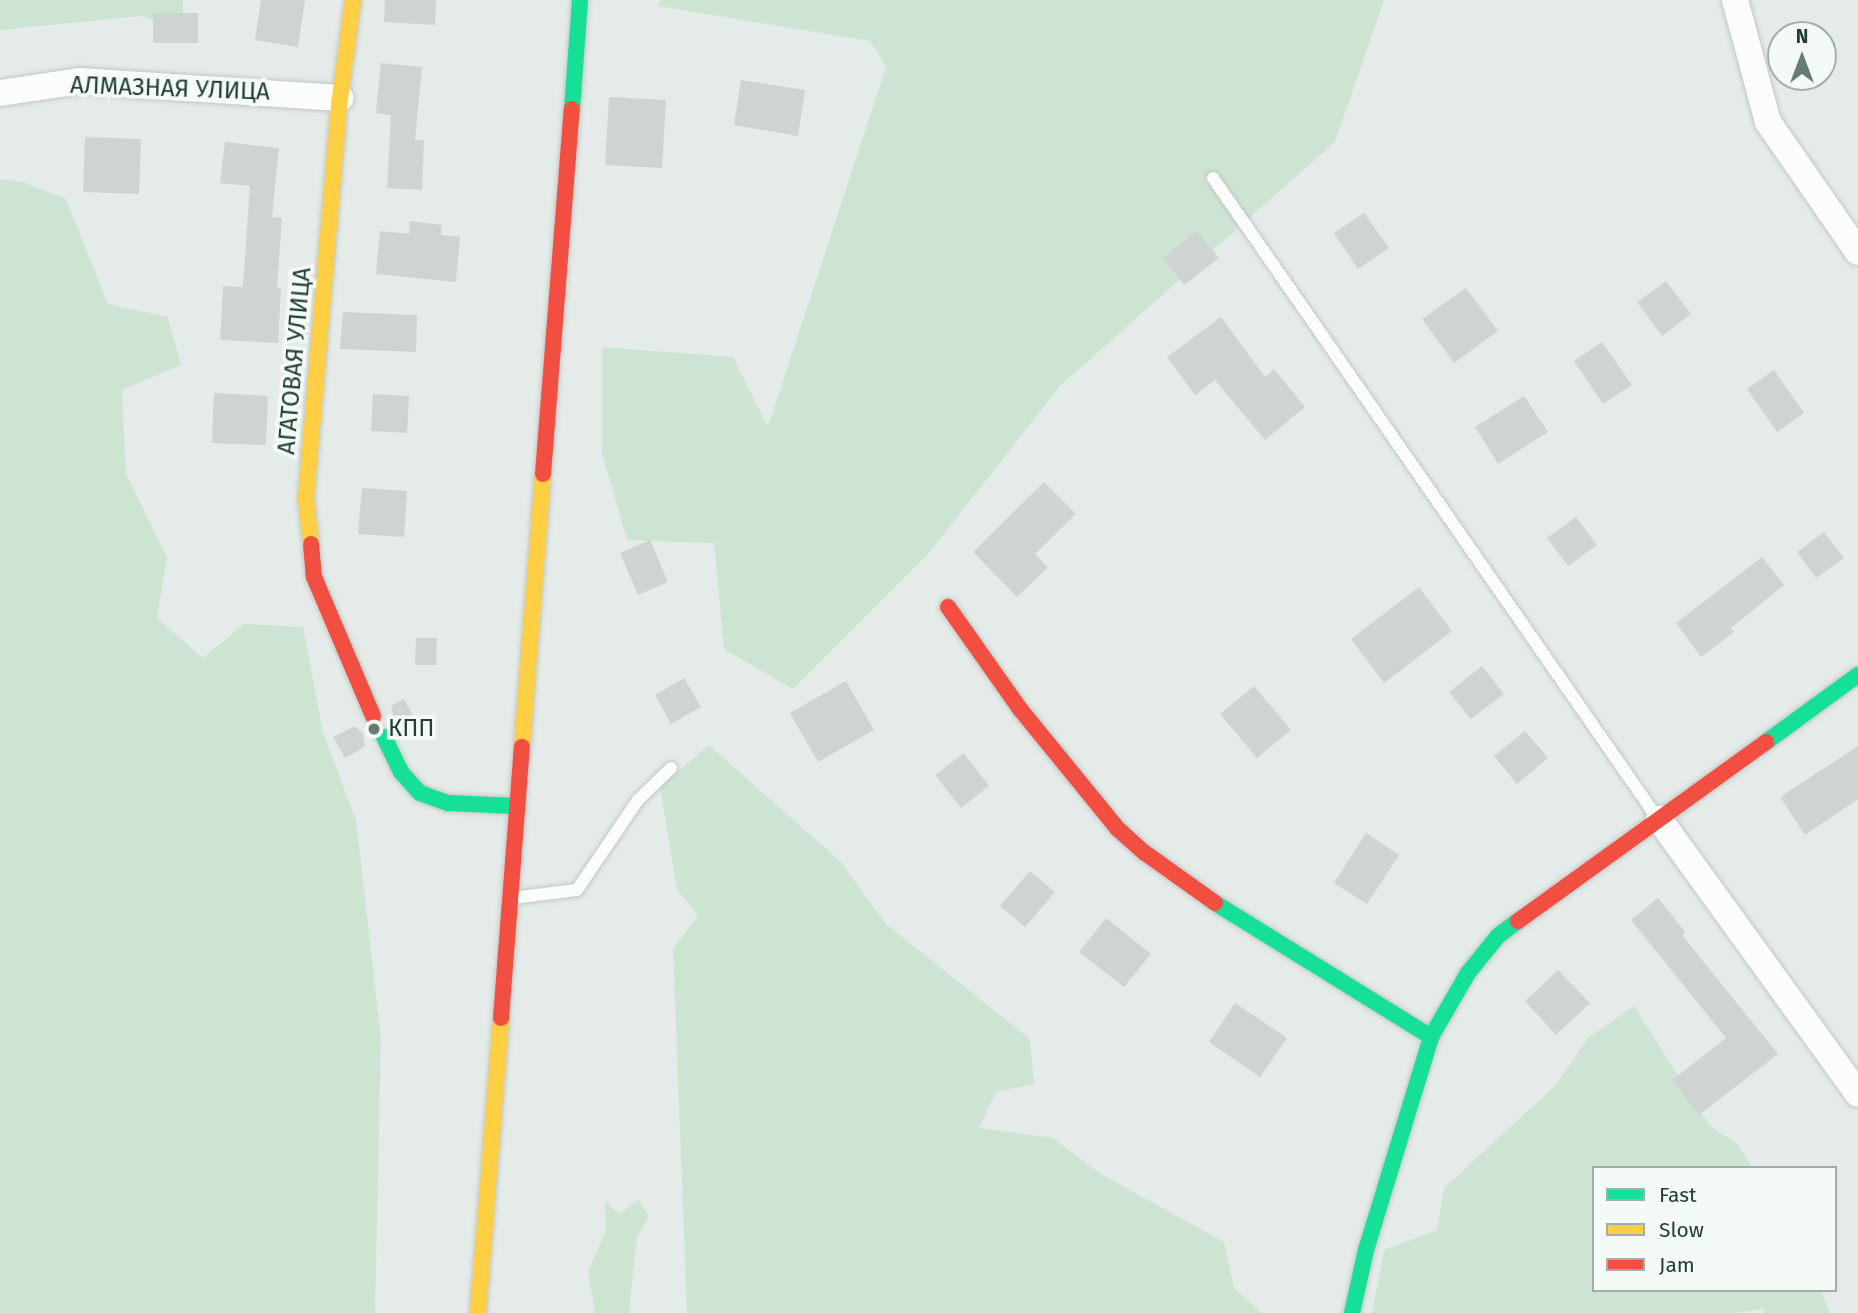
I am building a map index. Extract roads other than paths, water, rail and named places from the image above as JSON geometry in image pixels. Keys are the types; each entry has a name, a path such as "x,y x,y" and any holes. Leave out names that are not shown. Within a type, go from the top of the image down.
{"street":[{"name":"АГАТОВАЯ УЛИЦА","path":"353,0 340,98 306,499 314,577 373,716"},
{"path":"478,1313 515,806 580,0"},
{"path":"1735,0 1768,122 1858,252"},
{"name":"АЛМАЗНАЯ УЛИЦА","path":"0,93 79,82 340,98"},
{"path":"948,607 1020,709 1118,828 1145,853 1210,900 1431,1037"},
{"path":"1352,1313 1366,1250 1431,1037 1468,973 1498,936 1858,675"},
{"path":"384,737 401,772 420,793 448,803 515,806"},
{"path":"1658,819 1858,1094"}],"lane":[{"path":"1213,178 1658,819"},
{"path":"509,899 577,890 638,800 671,768"}],"place":[{"name":"КПП","path":"374,729"}]}
